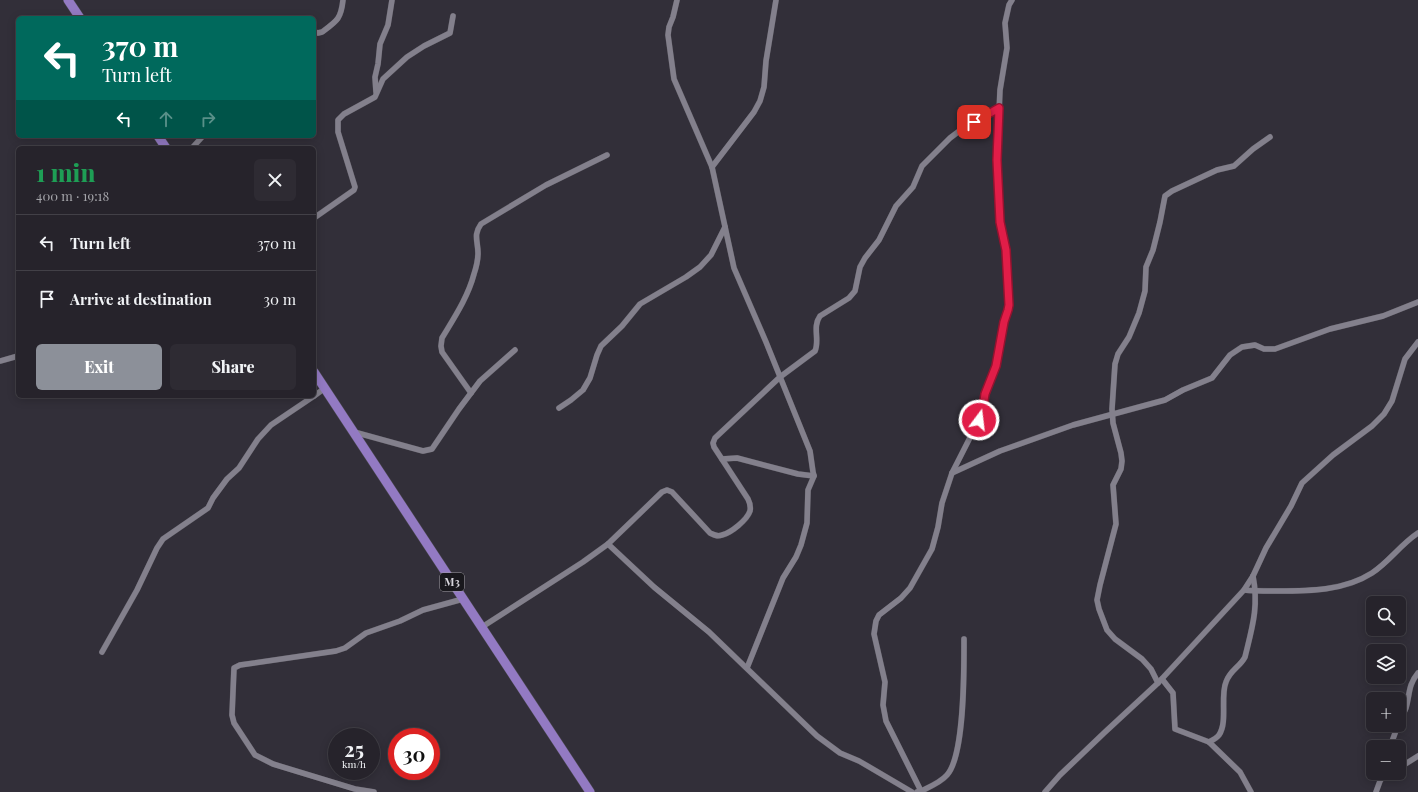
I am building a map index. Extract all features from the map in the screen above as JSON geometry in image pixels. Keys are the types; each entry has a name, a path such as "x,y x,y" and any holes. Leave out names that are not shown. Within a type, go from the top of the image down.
{"main road":[{"path":"68,0 79,16"},
{"name":"M3","path":"316,375 590,792"}],"street":[{"path":"316,32 322,32 338,19 344,0"},
{"path":"376,92 375,76 380,44 388,25 392,0"},
{"path":"677,0 668,35 674,79 712,167 734,268 810,451 814,476 808,490 807,523 801,545 796,557 783,578 746,668"},
{"path":"712,167 754,112 760,101 764,87 766,61 776,0"},
{"path":"964,639 964,675 961,720 956,754 947,775 941,781 919,792 886,721 883,705 885,682 874,634 876,621 880,615 901,598 910,588 932,549 942,504 952,473 982,414 985,394 996,366 1004,322 1008,310 1006,250 1000,222 997,160 1002,74 1007,48 1005,23 1009,5 1012,0"},
{"path":"316,217 354,190 355,187 338,132 337,123 340,118 344,114 372,100 375,97 383,79 407,57 450,32 453,16"},
{"path":"482,626 583,562 608,544 662,492 667,490 672,492 710,533 715,536 722,535 738,526 750,511 750,505 748,499 714,447 713,443 715,438 780,377 809,357 815,351 818,346 816,327 818,319 820,316 852,295 855,291 860,267 879,240 896,206 913,188 922,166 950,138 962,129 999,108"},
{"path":"1251,792 1240,772 1209,742 1175,729 1173,693 1160,681 1142,659 1115,639 1107,630 1097,600 1116,524 1113,484 1121,469 1122,461 1112,414 1113,377 1115,364 1118,354 1129,337 1139,313 1144,291 1146,267 1155,243 1164,196 1217,170 1234,166 1253,148 1270,137"},
{"path":"194,146 200,138"},
{"path":"471,393 442,352 441,346 442,338 466,295 474,275 478,254 476,235 477,229 481,224 546,185 608,155"},
{"path":"559,408 582,390 590,378 601,346 622,326 640,304 700,267 711,255 725,227"},
{"path":"952,473 992,454 1026,441 1073,425 1165,400 1191,386 1208,381 1216,374 1230,355 1242,347 1255,346 1264,349 1275,349 1330,329 1383,316 1418,302"},
{"path":"1045,792 1060,775 1104,732 1160,681 1244,590 1253,576 1266,548 1291,506 1302,483 1333,455 1372,426 1384,414 1392,401 1405,359 1418,342"},
{"path":"354,432 408,448 428,451 435,446 448,425 480,381 515,350"},
{"path":"0,361 16,357"},
{"path":"316,395 325,388"},
{"path":"102,652 137,590 157,548 163,539 208,508 213,498 227,479 239,468 258,439 271,425 311,398"},
{"path":"722,459 737,458 798,474 814,476"},
{"path":"1244,590 1295,591 1334,588 1352,583 1372,573 1412,537 1418,534"},
{"path":"608,544 654,587 709,632 816,736 840,753 859,761 912,792"},
{"path":"1209,742 1218,737 1222,730 1224,711 1223,692 1226,681 1232,670 1244,661 1246,657 1254,625 1256,591 1253,576"},
{"path":"374,792 355,789 273,764 255,755 234,723 232,715 234,668 240,665 336,651 345,648 366,633 400,621 419,612 463,599"},
{"path":"1406,708 1412,680 1418,673"},
{"path":"1406,764 1418,756"},
{"path":"1376,792 1380,780"}],"route":[{"path":"974,122 999,108 997,160 1000,222 1006,250 1009,305 1004,322 996,366 985,394 982,414 979,420"}]}
